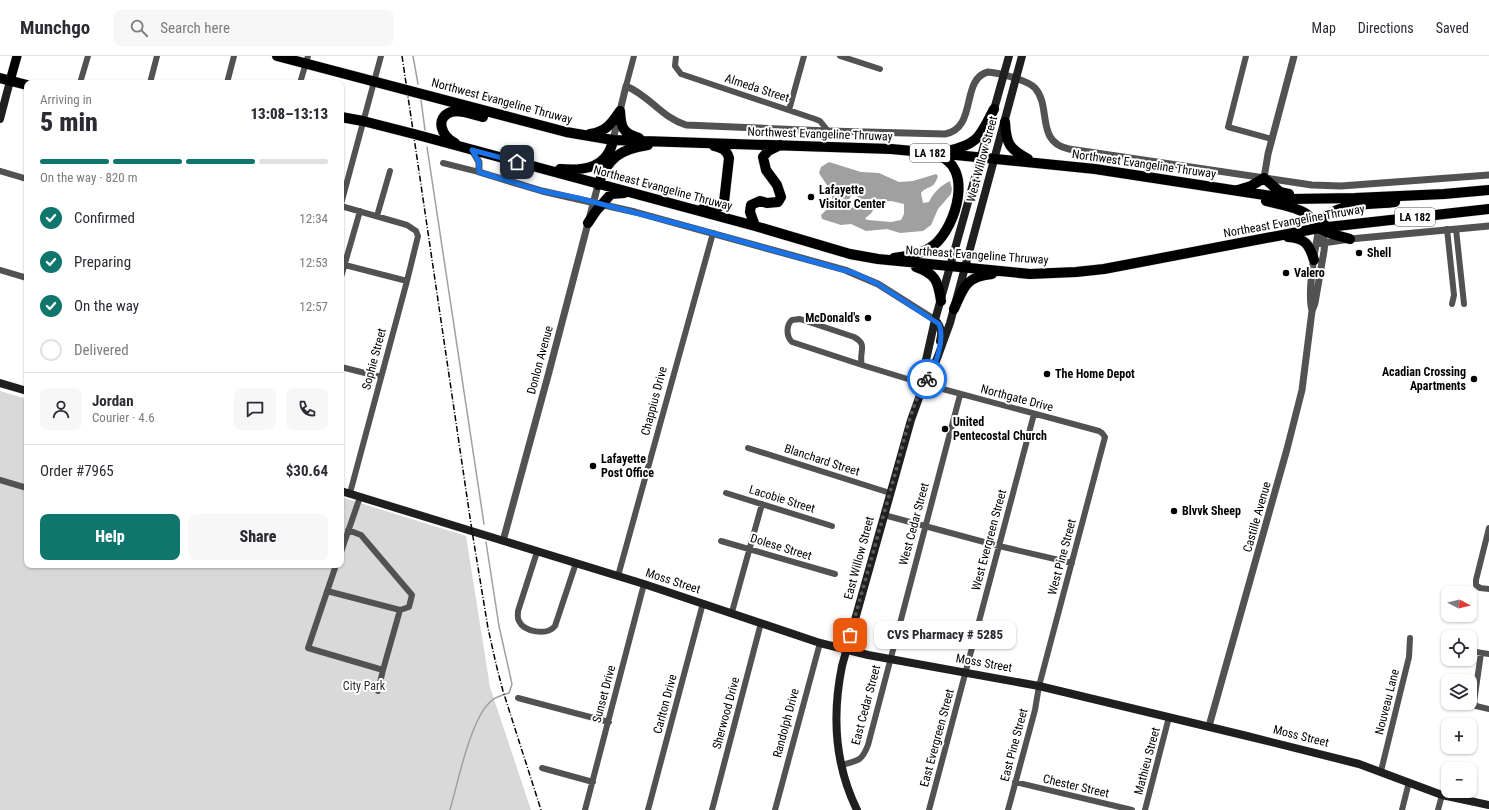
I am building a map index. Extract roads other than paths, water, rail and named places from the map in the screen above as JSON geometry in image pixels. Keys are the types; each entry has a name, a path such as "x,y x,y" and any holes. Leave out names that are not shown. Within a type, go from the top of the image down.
{"highway":[{"name":"Northwest Evangeline Thruway","path":"278,56 307,60 374,81 551,128 613,140 780,145 940,153 1095,169 1291,199 1444,194 1489,190"},
{"path":"0,78 24,84"},
{"path":"940,153 962,148 980,136 994,109"},
{"path":"472,150 450,140 443,133 442,122 447,114 452,111 517,126 551,128"},
{"path":"583,135 598,133 606,129 620,111"},
{"path":"620,111 620,125 626,133 651,142"},
{"name":"Northeast Evangeline Thruway","path":"344,118 363,121 692,209 850,254 905,263 1007,272 1051,274 1104,269 1341,224 1489,209"},
{"path":"1005,122 1009,144 1016,153 1036,162"},
{"path":"532,166 572,170 582,170 592,167 607,155 612,148 613,140"},
{"path":"598,185 608,163 614,157 630,149 652,145 688,143"},
{"path":"692,209 718,208 724,202 728,164 727,152 719,147 701,143"},
{"path":"755,226 750,212 751,205 760,201 767,203 778,202 781,197 777,185 766,170 763,157 768,151 780,145"},
{"path":"878,259 915,255 922,252 942,237 949,224 959,187 957,173 949,161 942,157 921,152"},
{"path":"1234,191 1251,186 1264,178 1280,192 1305,198"},
{"path":"1186,183 1292,208 1304,213 1312,219 1319,228 1332,234 1350,239"},
{"path":"588,224 597,203 611,194 626,192"},
{"path":"1319,228 1320,223 1330,213 1345,207 1426,199 1444,194"},
{"path":"1320,243 1332,234 1341,224"},
{"path":"1272,237 1298,238 1310,248 1314,260"},
{"path":"905,263 928,271 935,278 941,301"},
{"path":"954,309 965,286 973,278 1007,272"}],"main road":[{"path":"0,119 17,56"},
{"name":"West Willow Street","path":"950,267 1009,56"},
{"name":"West Willow Street","path":"965,268 1022,56"},
{"name":"East Willow Street","path":"857,810 841,765 838,744 836,714 840,678 846,650 890,493 911,420 924,384 926,360 935,320 950,267"},
{"name":"East Willow Street","path":"924,384 930,376 938,356 954,309 965,268"},
{"path":"935,320 941,328 938,356"},
{"path":"0,383 24,389"},
{"name":"Moss Street","path":"344,491 644,584 846,650 1039,686 1209,726 1334,757 1381,771 1441,795"},
{"name":"Moss Street","path":"1456,798 1489,805"}],"street":[{"path":"81,80 88,56"},
{"path":"151,80 157,56"},
{"path":"228,80 234,56"},
{"path":"344,194 381,56"},
{"path":"613,140 634,56"},
{"name":"Almeda Street","path":"676,56 676,70 681,74 815,119 820,121 828,131"},
{"path":"789,110 804,56"},
{"path":"840,56 880,69"},
{"path":"1246,56 1228,127 1272,139"},
{"path":"1264,178 1272,139 1294,56"},
{"path":"301,80 307,60"},
{"name":"Northwest Evangeline Thruway","path":"626,86 636,90 675,121 686,125 938,135 948,133 962,123 974,85 980,76 988,72 1017,79 1036,88 1040,96 1049,135 1054,142 1066,148 1327,186 1489,175"},
{"path":"472,150 479,162 479,172"},
{"path":"443,163 542,191 597,203 713,233 854,273 878,284 935,320"},
{"path":"0,171 24,178"},
{"path":"344,206 378,216 390,171"},
{"path":"597,203 598,185"},
{"path":"344,261 360,211"},
{"name":"Sophie Street","path":"350,493 417,242 416,231 407,225 378,216"},
{"name":"Donlon Avenue","path":"503,541 588,224"},
{"path":"1319,228 1320,243 1489,226"},
{"path":"1456,229 1464,304"},
{"path":"1447,230 1454,295 1452,304"},
{"name":"Chappius Drive","path":"618,576 713,233"},
{"name":"Castille Avenue","path":"1312,311 1310,302 1314,260 1320,243"},
{"name":"Castille Avenue","path":"1209,726 1287,449 1302,390 1312,311 1316,303 1319,285 1320,243"},
{"path":"344,264 407,281"},
{"path":"0,270 24,277"},
{"name":"Northgate Drive","path":"862,365 862,344 856,338 800,319 792,320 790,322 788,336 792,342 862,365 960,395 1099,431 1104,435"},
{"path":"344,368 381,377"},
{"name":"West Cedar Street","path":"890,659 960,395"},
{"name":"West Evergreen Street","path":"965,672 1034,414"},
{"name":"West Pine Street","path":"1039,686 1105,439 1104,435"},
{"name":"Blanchard Street","path":"748,448 890,493"},
{"path":"0,480 24,487"},
{"name":"Lacobie Street","path":"726,493 832,526"},
{"path":"344,543 360,496"},
{"path":"732,612 762,504"},
{"path":"884,515 999,546 1072,563"},
{"path":"1489,528 1476,580 1476,585 1480,588 1489,589"},
{"path":"328,591 400,610 409,606 412,595 361,535 348,530"},
{"name":"Dolese Street","path":"721,541 750,548 835,574"},
{"path":"537,552 518,611 518,617 519,622 524,626 539,632 549,631 555,626 576,563"},
{"path":"335,568 308,648 383,670"},
{"name":"Sunset Drive","path":"585,810 644,584"},
{"name":"Carlton Drive","path":"648,810 703,603"},
{"path":"378,691 400,610"},
{"name":"Sherwood Drive","path":"712,810 761,623"},
{"name":"Nouveau Lane","path":"1381,771 1409,657 1410,638"},
{"name":"Randolph Drive","path":"775,810 820,642"},
{"path":"1477,652 1489,654"},
{"path":"1481,653 1474,702 1475,705 1480,708 1489,709"},
{"name":"East Cedar Street","path":"841,765 857,762 865,752 890,659"},
{"name":"East Evergreen Street","path":"929,810 965,672"},
{"name":"East Pine Street","path":"1008,810 1035,710 1039,686"},
{"path":"518,698 609,722"},
{"name":"Mathieu Street","path":"1145,810 1169,717"},
{"path":"542,768 593,782"},
{"name":"Chester Street","path":"1015,782 1132,810"},
{"path":"1402,810 1410,782"},
{"path":"1438,810 1441,798"}],"waterway":[{"path":"413,56 418,84"},
{"path":"421,100 425,130"},
{"path":"427,147 484,524"},
{"path":"450,810 476,723 490,702 496,697 509,693 512,684 499,626 486,542"}],"railway":[{"path":"402,56 472,531 488,628 503,691 541,810"}],"place":[{"name":"Lafayette Visitor Center","path":"811,197"},
{"name":"Shell","path":"1359,253"},
{"name":"Valero","path":"1286,273"},
{"name":"McDonald's","path":"868,318"},
{"name":"The Home Depot","path":"1047,374"},
{"name":"Acadian Crossing Apartments","path":"1474,379"},
{"name":"United Pentecostal Church","path":"945,429"},
{"name":"Lafayette Post Office","path":"593,466"},
{"name":"Blvvk Sheep","path":"1174,511"},
{"name":"CVS Pharmacy # 5285","path":"850,635"}],"park label":[{"name":"City Park","path":"364,686"}]}
